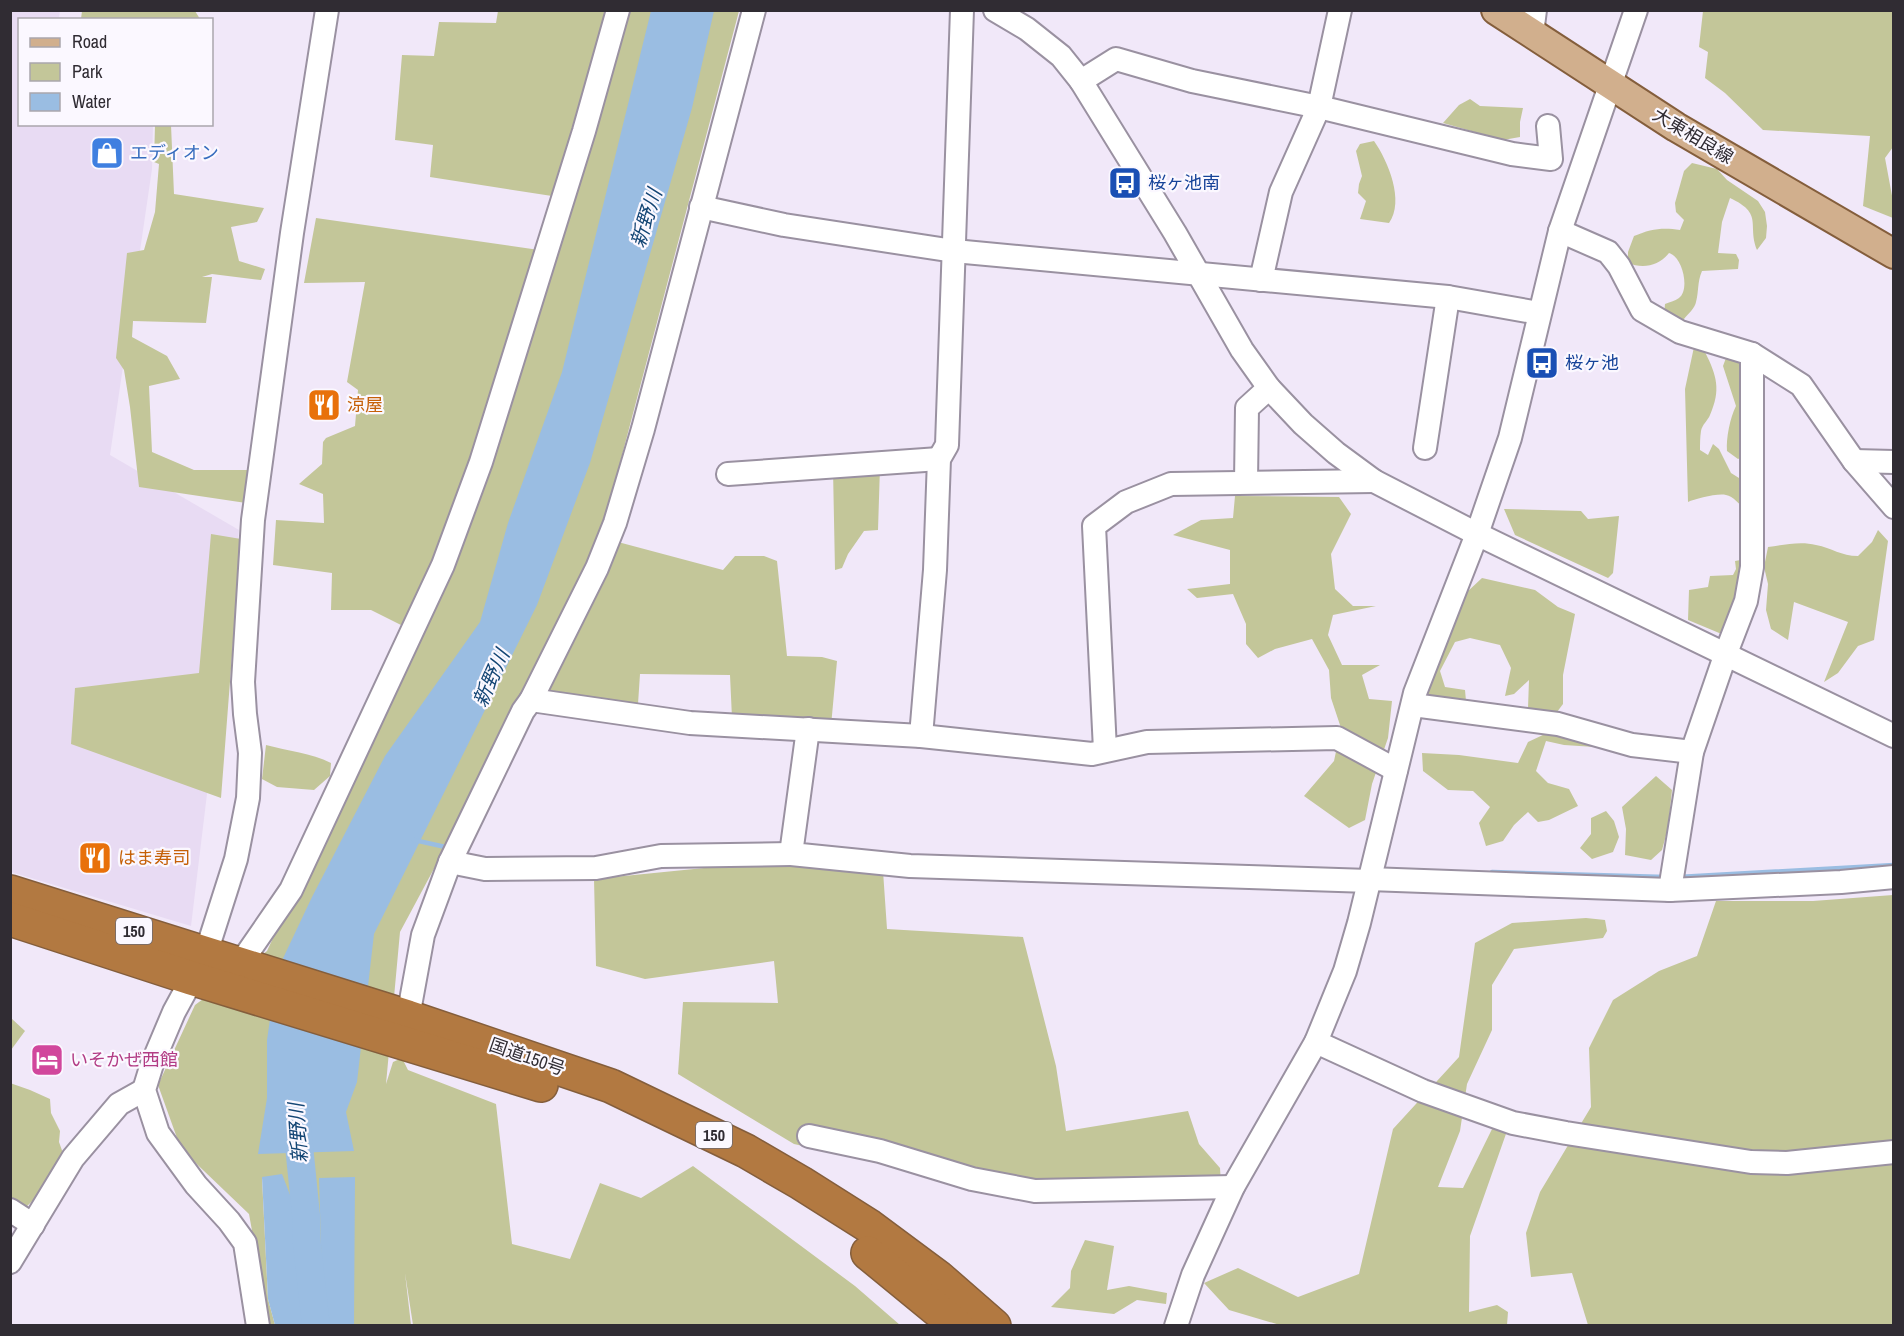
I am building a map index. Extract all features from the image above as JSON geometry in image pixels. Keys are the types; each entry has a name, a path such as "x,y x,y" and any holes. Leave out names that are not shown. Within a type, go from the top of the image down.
{"highway":[{"name":"国道150号","path":"10,892 198,966"},
{"name":"国道150号","path":"10,919 198,966 248,976 611,1086 746,1151 801,1183 869,1226 939,1278 994,1326"},
{"name":"国道150号","path":"398,1023 551,1088 605,1107 654,1128 735,1168 879,1260 957,1326"}],"main road":[{"name":"大東相良線","path":"1496,10 1534,22 1611,86 1676,127 1893,254"}],"street":[{"path":"258,1326 244,1243 229,1221 196,1185 158,1133 144,1090 152,1064 198,966 236,859 248,798 250,753 243,682 253,520 292,233 327,10"},
{"path":"248,976 291,890 443,565 481,462 584,131 618,10"},
{"path":"398,1023 423,935 450,862 523,711 531,700 597,568 615,523 646,418 754,10"},
{"path":"921,736 935,570 939,459 947,446 962,10"},
{"path":"995,10 1027,29 1061,56 1080,81 1175,233 1242,350 1269,388 1327,446 1374,481 1893,736"},
{"path":"1261,280 1281,192 1319,107 1340,10"},
{"path":"1176,1326 1193,1275 1233,1187 1316,1042 1345,970 1413,705 1435,639 1478,534 1509,438 1560,231 1636,10"},
{"path":"1080,81 1116,59 1192,81 1319,107 1512,154 1551,159 1548,126"},
{"path":"701,207 784,225 954,251 1448,297 1539,313"},
{"path":"1560,231 1608,252 1619,266 1642,310 1680,332 1752,354 1801,385 1854,461 1893,507"},
{"path":"1425,448 1448,297"},
{"path":"1670,890 1692,752 1746,601 1752,567 1752,354"},
{"path":"1246,482 1247,408 1269,388"},
{"path":"728,474 939,459"},
{"path":"1854,461 1893,462"},
{"path":"1105,750 1094,526 1126,502 1171,484 1374,481"},
{"path":"531,700 690,723 921,736 1092,754 1147,742 1337,738 1396,770"},
{"path":"1413,705 1558,724 1632,746 1692,752"},
{"path":"790,854 808,729"},
{"path":"450,862 485,868 596,868 661,856 790,854 910,866 1670,890 1841,882 1893,877"},
{"path":"1316,1042 1423,1091 1513,1123 1751,1162 1787,1164 1893,1152"},
{"path":"10,1262 73,1158 119,1104 144,1090"},
{"path":"809,1136 880,1151 972,1179 1035,1191 1233,1187"},
{"path":"10,1210 33,1225"}],"shaded area":[{"path":"10,11 60,11 59,17 64,18 18,18 18,126 153,126 152,169 110,455 239,530 191,926 11,872"}],"green space":[{"path":"82,11 195,11 199,18 81,18"},
{"path":"498,11 607,11 552,196 430,177 433,145 395,140 402,55 434,56 439,22 496,23"},
{"path":"630,11 739,11 601,535 517,714 400,932 386,1084 393,1062 402,1058 408,1070 496,1104 512,1244 570,1259 600,1183 641,1198 693,1166 855,1286 900,1325 413,1325 405,1273 411,1325 354,1325 353,1315 322,1280 262,1178 268,1299 275,1325 269,1325 249,1214 181,1149 158,1085 195,1005 267,951 317,844 403,626 371,610 331,610 332,573 273,565 276,520 324,523 323,494 299,484 322,464 323,442 326,438 355,426 358,390 347,382 365,282 304,283 316,218 539,250 522,327"},
{"path":"1703,11 1893,11 1893,147 1885,158 1893,201 1893,218 1863,206 1870,136 1763,130 1725,93 1705,78 1708,52 1699,47"},
{"path":"1470,99 1480,106 1523,108 1520,137 1503,140 1443,123 1459,105"},
{"path":"155,126 171,126 174,194 264,208 257,222 231,227 239,261 265,269 261,280 212,274 202,277 212,277 206,323 133,321 132,337 167,356 180,379 149,386 152,452 194,470 249,470 246,503 139,487 124,370 116,358 127,253 144,250 155,212 159,164 154,162"},
{"path":"1374,141 1393,181 1395,204 1394,214 1389,223 1360,219 1366,201 1358,193 1362,176 1356,151 1360,144"},
{"path":"1692,163 1717,169 1727,180 1758,201 1765,212 1766,238 1757,250 1751,215 1741,204 1730,198 1722,222 1718,253 1736,254 1739,260 1738,269 1702,271 1694,306 1684,319 1675,321 1664,316 1665,304 1679,298 1684,288 1683,274 1678,261 1669,253 1656,263 1645,266 1634,265 1628,263 1628,252 1634,236 1657,229 1680,230 1684,220 1676,212 1675,203 1684,171"},
{"path":"1694,347 1705,352 1716,383 1716,398 1701,431 1700,450 1708,455 1713,444 1719,449 1731,473 1747,483 1745,510 1734,499 1726,495 1688,502 1685,389"},
{"path":"1726,358 1745,358 1745,456 1738,459 1727,451 1729,428 1736,406 1723,366"},
{"path":"880,467 878,530 864,531 848,554 842,568 835,570 833,469"},
{"path":"1235,496 1339,497 1351,514 1331,554 1335,589 1353,606 1376,606 1333,615 1328,635 1342,665 1380,665 1362,675 1369,699 1392,701 1388,738 1372,784 1365,820 1349,828 1304,796 1334,761 1341,728 1331,698 1329,670 1312,639 1275,649 1258,658 1246,644 1246,624 1233,594 1197,598 1187,589 1230,584 1230,550 1173,535 1201,520 1233,518"},
{"path":"1504,509 1581,511 1588,519 1619,516 1613,573 1608,578 1515,535"},
{"path":"1878,530 1888,541 1874,640 1858,646 1838,673 1824,682 1848,622 1794,602 1788,640 1771,629 1766,610 1768,584 1764,567 1768,547 1804,543 1858,556 1872,542"},
{"path":"211,534 241,539 221,798 71,744 75,688 199,673"},
{"path":"618,542 723,570 735,556 764,556 777,561 787,656 822,657 837,661 831,726 732,718 730,675 640,674 638,704 548,690"},
{"path":"1746,559 1749,570 1724,635 1688,620 1689,590 1708,587 1710,576 1733,575 1736,569 1735,561"},
{"path":"1482,578 1535,590 1558,607 1575,614 1563,675 1563,704 1557,712 1528,708 1529,680 1514,694 1505,696 1511,668 1500,645 1470,638 1455,642 1440,671 1445,687 1465,690 1466,701 1447,701 1428,694 1431,673 1466,593"},
{"path":"1589,733 1595,747 1546,741 1536,771 1548,783 1569,789 1578,806 1549,820 1538,822 1528,812 1514,825 1503,841 1486,846 1479,823 1490,807 1473,791 1448,790 1423,771 1422,753 1459,755 1518,763 1528,742 1545,734"},
{"path":"266,745 307,754 331,763 330,776 314,790 277,787 262,779"},
{"path":"1656,776 1672,790 1668,828 1662,850 1651,860 1625,855 1626,829 1622,807"},
{"path":"1606,811 1614,821 1619,837 1613,852 1592,859 1580,848 1591,834 1591,818"},
{"path":"774,861 883,871 887,929 1023,937 1056,1066 1066,1131 1188,1111 1199,1144 1220,1168 1221,1183 1075,1187 932,1176 794,1144 678,1074 683,1002 778,1003 774,961 645,979 596,966 594,879"},
{"path":"1893,895 1893,1325 1588,1325 1572,1273 1531,1277 1526,1233 1540,1192 1591,1107 1589,1048 1613,1000 1659,971 1697,956 1716,901 1813,901"},
{"path":"1586,918 1605,920 1607,931 1603,938 1514,949 1492,985 1492,1030 1467,1084 1460,1131 1438,1187 1463,1188 1494,1125 1507,1131 1470,1236 1469,1312 1497,1305 1508,1312 1507,1325 1280,1325 1229,1310 1204,1283 1238,1268 1298,1297 1359,1274 1393,1129 1459,1057 1475,943 1512,923"},
{"path":"11,1018 25,1031 11,1050"},
{"path":"10,1083 50,1099 51,1113 60,1131 59,1142 64,1156 47,1187 25,1208 11,1198"},
{"path":"1085,1240 1114,1246 1107,1290 1129,1286 1167,1293 1166,1304 1137,1300 1114,1314 1051,1307 1070,1288 1071,1271"}],"water":[{"path":"651,11 714,11 692,108 590,463 537,605 374,934 357,1082 346,1112 354,1151 258,1154 267,1098 267,1040 277,971 312,897 385,756 480,622 508,523 562,372"},
{"path":"282,1174 322,1278 319,1178 355,1177 354,1325 275,1325 268,1299 262,1177"}],"waterway":[{"path":"414,840 450,848"},
{"path":"1678,877 1894,865"},
{"path":"1492,872 1666,877"},
{"name":"新野川","path":"296,1116 316,1326"}],"place":[{"name":"エディオン","path":"107,153"},
{"name":"桜ヶ池南","path":"1125,183"},
{"name":"桜ヶ池","path":"1542,363"},
{"name":"涼屋","path":"324,405"},
{"name":"はま寿司","path":"95,858"},
{"name":"いそかぜ西館","path":"47,1060"}]}
